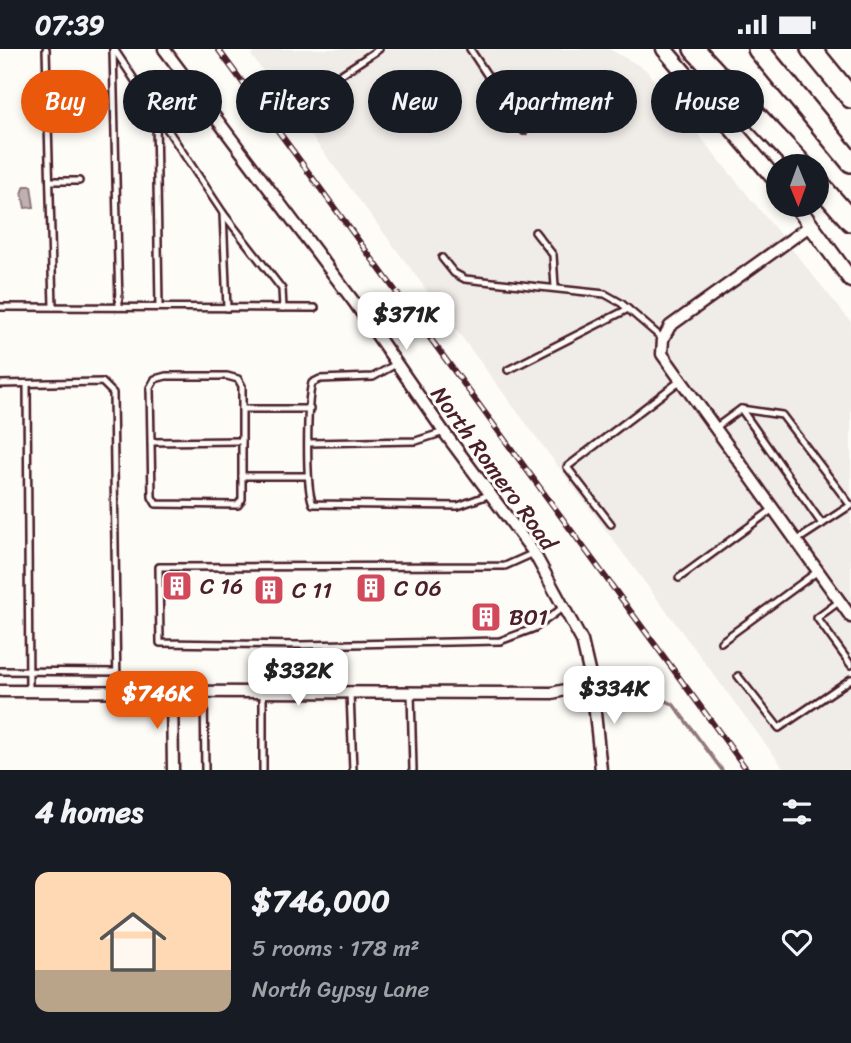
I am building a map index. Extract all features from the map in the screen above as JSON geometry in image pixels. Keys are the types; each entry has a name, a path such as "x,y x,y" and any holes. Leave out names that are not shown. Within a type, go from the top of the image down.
{"highway":[{"path":"694,49 792,154"},
{"path":"758,49 851,162"},
{"path":"811,49 851,98"},
{"path":"830,197 851,221"}],"main road":[{"path":"664,49 766,169"},
{"path":"805,217 851,280"}],"street":[{"name":"North Romero Road","path":"164,49 354,302 444,432 534,553 582,641 592,684 601,770"},
{"path":"811,225 670,326 663,339 662,354 847,608"},
{"path":"0,691 552,693 592,684"},
{"path":"172,692 173,770"}],"lane":[{"path":"46,49 53,307"},
{"path":"113,49 130,70"},
{"path":"113,49 119,307"},
{"path":"348,70 379,49"},
{"path":"470,49 484,70"},
{"path":"156,133 159,307"},
{"path":"167,133 223,213 282,289 283,308"},
{"path":"50,181 79,181"},
{"path":"223,213 227,308"},
{"path":"535,232 554,255 555,287"},
{"path":"442,258 454,273 465,279 605,294 628,309 663,339"},
{"path":"0,307 315,308"},
{"path":"508,370 628,309"},
{"path":"396,364 373,377 320,379 312,383 308,476 309,494 313,503 321,506 458,506 491,494"},
{"path":"227,376 239,379 242,386 242,441 242,499 238,505 156,504 152,497 150,388 155,379 227,376"},
{"path":"611,524 567,467 681,380"},
{"path":"0,384 102,382 113,393 117,692"},
{"path":"27,384 29,691"},
{"path":"242,409 310,409"},
{"path":"741,409 821,524"},
{"path":"715,428 741,409 782,415 851,505 796,541"},
{"path":"309,443 416,441 444,432"},
{"path":"151,442 242,441"},
{"path":"242,476 308,476"},
{"path":"679,577 773,509"},
{"path":"534,553 505,566 159,567 160,643 302,645 500,641 535,628 565,606"},
{"path":"721,642 818,571"},
{"path":"847,608 817,618 851,665"},
{"path":"0,671 116,672"},
{"path":"738,675 779,728 851,679"},
{"path":"204,692 205,770"},
{"path":"262,692 263,770"},
{"path":"350,692 353,770"},
{"path":"411,693 413,770"}],"shaded area":[{"path":"259,49 609,49 645,69 651,76 651,133 697,133 851,322 851,770 785,770 309,133 354,133 354,70 262,70 251,55"},
{"path":"25,186 31,186 34,207 25,208 22,193"}],"waterway":[{"path":"617,699 659,698 673,704 722,770"}],"railway":[{"path":"218,49 747,770"}],"place":[{"name":"C 16","path":"177,586"},
{"name":"C 06","path":"371,588"},
{"name":"C 11","path":"269,590"},
{"name":"B01","path":"486,617"}]}
